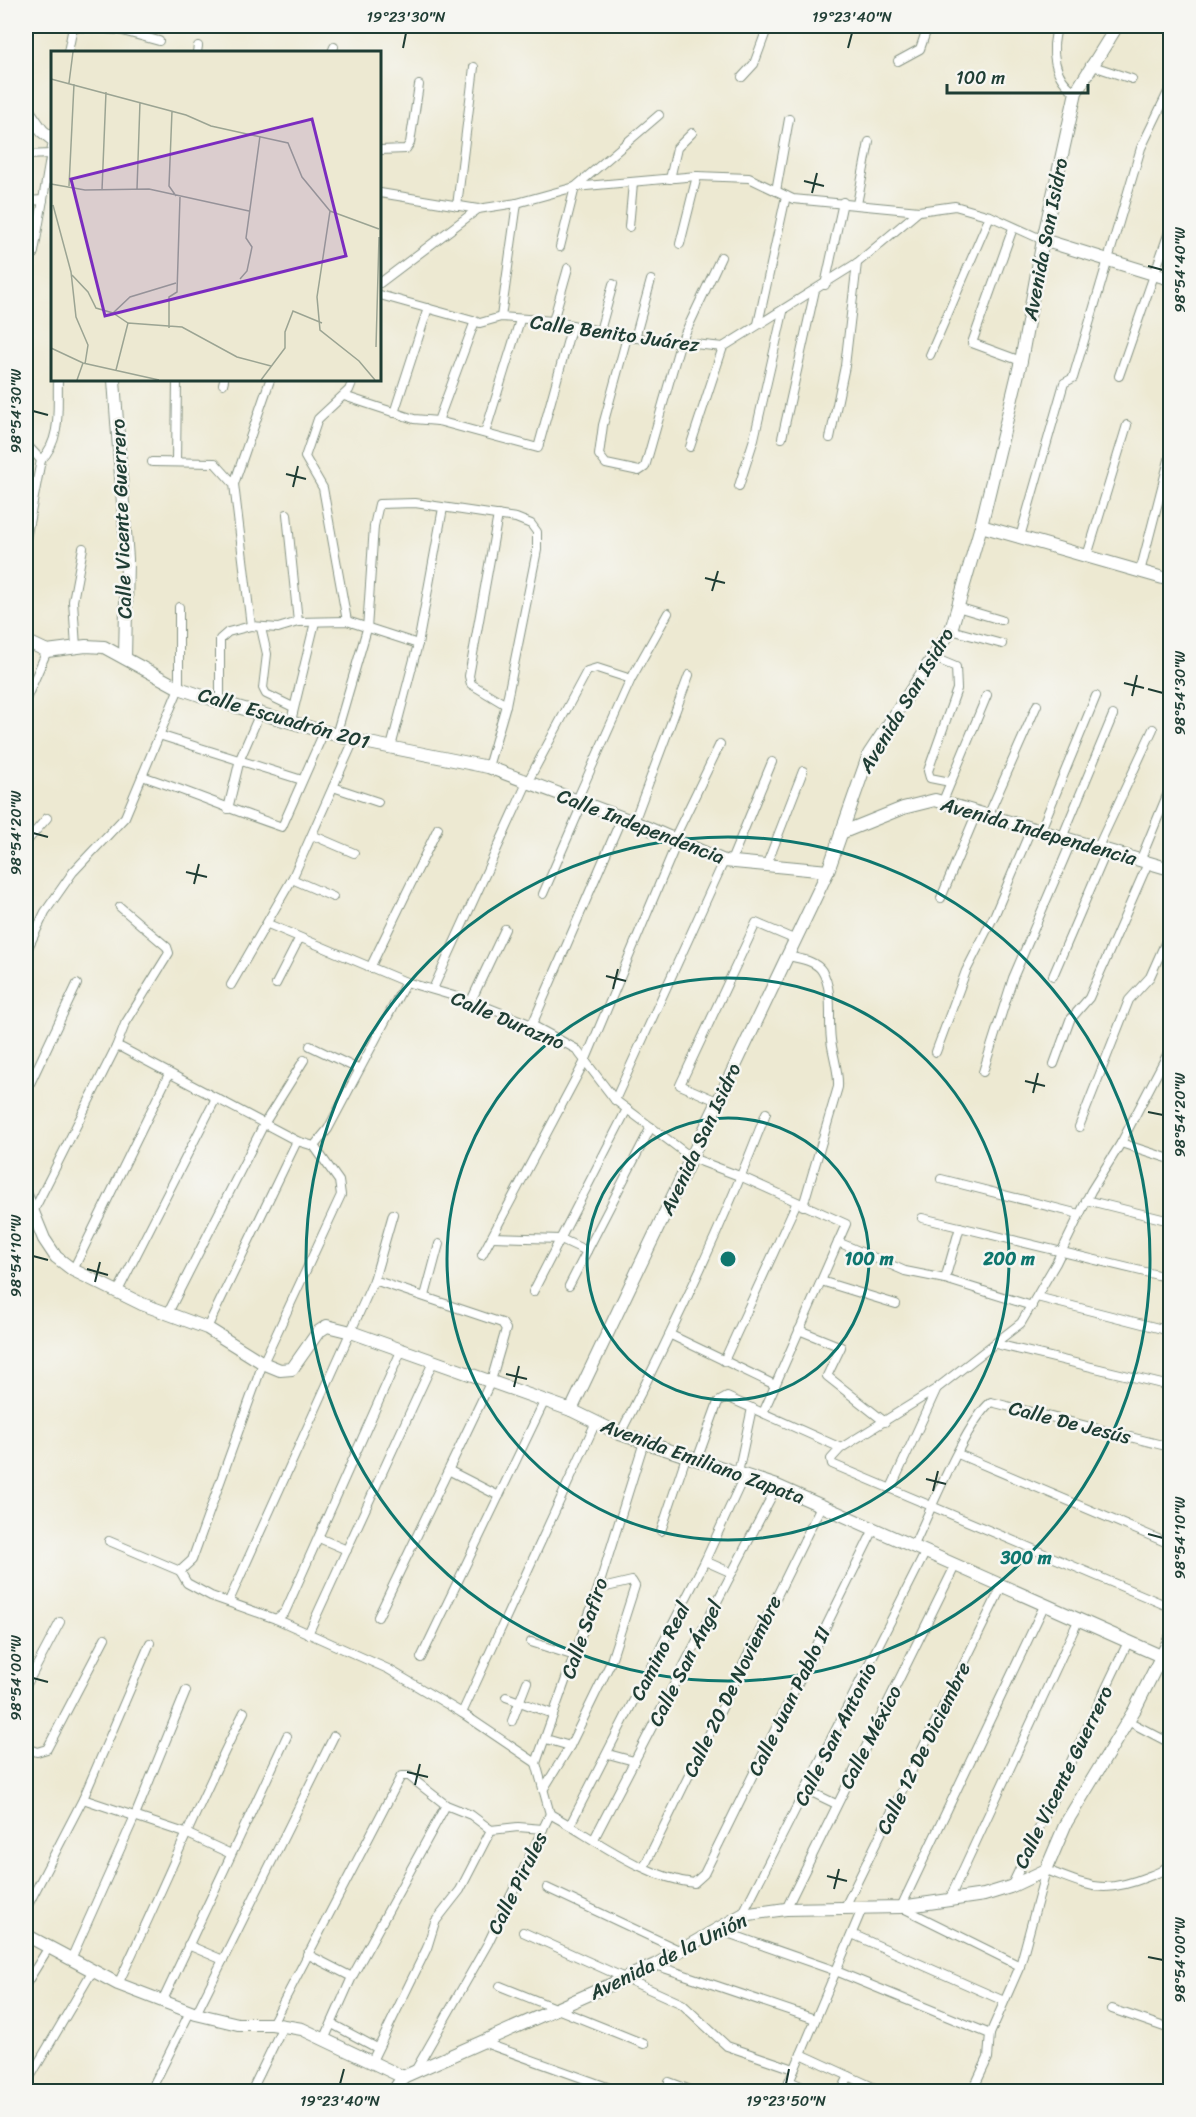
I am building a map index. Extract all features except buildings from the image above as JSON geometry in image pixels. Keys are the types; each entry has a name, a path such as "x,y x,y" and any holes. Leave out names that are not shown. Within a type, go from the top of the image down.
{"main road":[{"name":"Avenida San Isidro","path":"571,1410 828,871 869,754 951,630 981,526 1021,361 1043,240 1076,92 1090,65 1116,26"},
{"path":"26,108 42,131 51,138"},
{"path":"1043,240 1170,279"},
{"name":"Calle Vicente Guerrero","path":"114,381 127,559 125,658"},
{"path":"981,526 1170,580"},
{"path":"26,641 47,651"},
{"name":"Calle Escuadrón 201","path":"47,651 76,647 104,647 179,688 220,702 354,740 488,767 527,783"},
{"name":"Calle Independencia","path":"527,783 580,801 727,861 828,871"},
{"name":"Avenida Independencia","path":"841,833 925,801 943,801 1036,831 1170,869"},
{"name":"Avenida Emiliano Zapata","path":"26,1195 44,1239 56,1257 73,1270 207,1328 262,1363 280,1370 292,1369 318,1332 327,1326 351,1332 545,1400 620,1434 777,1486 1163,1657"},
{"path":"1010,1887 1046,1870 1066,1823 1128,1721 1163,1657 1170,1639"},
{"name":"Calle Vicente Guerrero","path":"984,1895 1010,1887"},
{"name":"Avenida de la Unión","path":"403,2077 655,1965 742,1915 786,1909 901,1907 984,1895"},
{"path":"26,1935 118,1984 193,2013 238,2024 278,2025 302,2029 403,2077 393,2091"}],"street":[{"path":"68,51 69,26 119,30 159,41"},
{"path":"742,77 754,64 768,26"},
{"path":"898,61 920,49 928,26"},
{"path":"1058,26 1053,58 1066,87 1076,92"},
{"path":"1090,65 1132,79"},
{"path":"457,206 474,67"},
{"path":"381,150 406,149 410,143 419,85"},
{"path":"1020,537 1054,414 1064,383 1073,378 1141,148 1170,88"},
{"path":"560,247 575,188 659,114"},
{"path":"776,191 789,119"},
{"path":"670,179 677,148 692,133"},
{"path":"857,204 869,142"},
{"path":"26,155 51,151"},
{"path":"26,260 32,257 34,252 51,156"},
{"path":"381,193 478,209 517,203 575,188 697,176 749,178 793,199 919,211 955,206 990,216 1043,240"},
{"path":"680,244 697,176"},
{"path":"629,227 633,183"},
{"path":"759,324 786,196"},
{"path":"26,201 43,200"},
{"path":"825,285 843,202"},
{"path":"501,318 517,203"},
{"path":"381,282 478,209"},
{"name":"Calle Benito Juárez","path":"381,295 475,321 501,318 553,321 631,338 723,347 783,312 857,263 919,211"},
{"path":"930,355 990,216"},
{"path":"1013,228 972,343 1021,361"},
{"path":"1119,376 1170,229"},
{"path":"651,280 603,425 599,455 606,464 639,471 645,467 680,344 721,257"},
{"path":"830,438 845,366 857,263"},
{"path":"553,321 568,268"},
{"path":"600,331 613,284"},
{"path":"782,438 815,290"},
{"path":"394,412 428,308"},
{"path":"740,486 754,439 783,312"},
{"path":"485,433 520,320"},
{"path":"438,421 475,321"},
{"path":"344,396 414,419 438,421 534,448 541,445 572,325"},
{"path":"690,447 723,347"},
{"path":"26,538 41,460 53,445 56,434 58,381"},
{"path":"176,462 177,381"},
{"path":"251,626 234,484 270,381"},
{"path":"347,621 323,488 305,457 318,419 344,396 353,381"},
{"path":"1088,556 1126,425"},
{"path":"26,444 41,460"},
{"path":"1140,572 1170,456"},
{"path":"152,462 215,463 234,484"},
{"path":"142,776 206,797 228,809 282,827 302,780 330,733 367,629 374,526 379,504 416,503 516,518 531,524 537,532 537,550 506,705 488,767"},
{"path":"391,747 418,644 443,508"},
{"path":"287,514 298,622"},
{"path":"498,515 469,676 471,684 506,705"},
{"path":"76,647 73,601 83,548"},
{"path":"26,952 45,912 73,872 125,817 179,688 179,607"},
{"path":"957,607 1001,620"},
{"path":"543,894 631,679 668,613"},
{"path":"220,702 220,639 228,632 251,626 278,628 298,622 347,621 418,644"},
{"path":"291,721 315,622"},
{"path":"261,628 267,654 263,688 266,694 293,707"},
{"path":"951,630 1002,644"},
{"path":"26,699 47,651"},
{"path":"932,657 956,667 957,689 928,771 930,777 950,782"},
{"path":"433,988 527,783 587,671 597,668 631,679"},
{"path":"532,1025 628,820 689,675"},
{"path":"943,801 987,695"},
{"path":"936,1052 966,971 1036,831 1096,696"},
{"path":"941,898 1037,705"},
{"path":"228,809 240,759 260,713"},
{"path":"983,1072 1012,978 1113,715"},
{"path":"1053,976 1102,849 1153,729"},
{"path":"159,735 302,780"},
{"path":"231,985 292,879 354,740"},
{"path":"482,1255 586,1059 675,841 720,744"},
{"path":"615,1100 772,762"},
{"path":"767,864 803,771"},
{"path":"333,787 378,802"},
{"path":"1054,1064 1070,1020 1089,998 1144,862 1170,788"},
{"path":"26,842 47,818"},
{"path":"370,968 438,828"},
{"path":"312,835 354,853"},
{"path":"292,879 333,897"},
{"path":"34,1210 116,1047 125,1024 169,953 167,947 120,907"},
{"path":"717,1101 680,1085 756,922 796,940"},
{"name":"Calle Durazno","path":"268,924 299,939 406,982 433,988 532,1025 576,1049 586,1059 615,1100 692,1158 742,1177 799,1205 846,1224 838,1242"},
{"path":"471,1001 505,929"},
{"path":"1079,1127 1129,1000 1150,977 1170,932"},
{"path":"276,984 299,939"},
{"path":"724,1361 799,1205 838,1087 830,1038 829,998 822,972 810,962 788,956"},
{"path":"314,1146 328,1129 406,982"},
{"path":"26,1092 77,984"},
{"path":"310,1046 358,1069"},
{"path":"116,1047 122,1048 297,1141 314,1146 339,1181 341,1195 262,1363 192,1560 180,1571"},
{"path":"1170,1049 1121,1143 1086,1200 1062,1252 1021,1323 936,1389 841,1448 833,1454 832,1464 1170,1607"},
{"path":"168,1313 264,1124 304,1060"},
{"path":"73,1270 169,1074"},
{"path":"118,1291 216,1098"},
{"path":"533,1292 627,1109"},
{"path":"620,1434 671,1335 742,1177 766,1113"},
{"path":"569,1286 651,1127"},
{"path":"207,1328 297,1141"},
{"path":"1121,1143 1170,1158"},
{"path":"940,1179 1079,1214"},
{"path":"1086,1200 1170,1221"},
{"path":"229,1601 374,1280 393,1214"},
{"path":"922,1218 1170,1278"},
{"path":"945,1279 960,1227"},
{"path":"492,1237 561,1239 587,1251"},
{"path":"764,1413 838,1242 905,1271 945,1279 1032,1306"},
{"path":"425,1296 439,1244"},
{"path":"374,1280 502,1323 506,1329 491,1381 450,1471 378,1617"},
{"path":"820,1281 896,1304"},
{"path":"1037,1297 1170,1331"},
{"path":"799,1330 841,1347 827,1376 885,1422"},
{"path":"671,1335 775,1385"},
{"path":"996,1344 1170,1386"},
{"path":"276,1619 290,1604 402,1349"},
{"path":"308,1634 434,1360"},
{"path":"891,1488 936,1389"},
{"path":"661,1531 718,1402 726,1397 841,1448"},
{"path":"421,1658 545,1400"},
{"name":"Calle De Jesús","path":"913,1547 982,1408 991,1402 1170,1447"},
{"name":"Camino Real","path":"570,1825 705,1561 742,1474 752,1408"},
{"path":"462,1713 596,1422"},
{"name":"Calle Safiro","path":"536,1763 598,1589 644,1442"},
{"path":"958,1454 1170,1544"},
{"path":"450,1471 499,1496"},
{"name":"Calle San Ángel","path":"594,1839 777,1486"},
{"name":"Calle 20 De Noviembre","path":"644,1867 820,1506"},
{"name":"Calle Juan Pablo II","path":"704,1874 874,1529"},
{"path":"319,1538 347,1550"},
{"path":"109,1541 180,1571 187,1583 276,1619 388,1669 462,1713 536,1763 550,1814"},
{"name":"Calle San Antonio","path":"742,1915 925,1553"},
{"path":"705,1561 732,1573"},
{"name":"Calle México","path":"786,1909 955,1566"},
{"path":"543,1790 570,1746 610,1664 635,1586 632,1581 626,1581 598,1589"},
{"name":"Calle 12 De Diciembre","path":"843,1909 1002,1586"},
{"path":"1020,1966 901,1907 1044,1605"},
{"path":"949,1900 1078,1621"},
{"path":"26,1686 60,1622"},
{"path":"26,1748 37,1752 47,1749 105,1638"},
{"path":"531,1642 575,1656"},
{"name":"Calle Vicente Guerrero","path":"1010,1887 1128,1642"},
{"path":"26,1909 83,1799 150,1644"},
{"path":"512,1721 527,1682"},
{"path":"71,1959 135,1816 186,1691"},
{"path":"506,1697 554,1714"},
{"path":"118,1984 188,1833 201,1799 243,1712"},
{"path":"1128,1721 1170,1743"},
{"path":"163,2000 287,1736"},
{"path":"150,2091 223,1960 334,1736"},
{"path":"546,1738 570,1746"},
{"path":"608,1754 634,1761"},
{"path":"251,2091 307,1954 399,1779 409,1776 446,1805 471,1815 491,1830 518,1827 543,1829"},
{"path":"807,1790 836,1804"},
{"path":"83,1799 188,1833 231,1854"},
{"path":"324,2040 352,1977 446,1805"},
{"name":"Calle Pirules","path":"415,2072 488,1943 550,1814 644,1867 684,1881 694,1882 704,1874"},
{"path":"371,2063 427,1948 435,1922 460,1890 491,1830"},
{"path":"972,2091 988,2058 990,2034 1020,1966 1046,1870 1089,1885 1111,1889 1162,1872 1170,1862"},
{"path":"547,1888 679,1950"},
{"path":"784,2091 862,1909"},
{"path":"716,1929 836,1971 990,2034"},
{"path":"523,1932 682,2004 727,2046 794,2069"},
{"path":"852,1934 1004,2001"},
{"path":"188,1945 223,1960"},
{"path":"26,1984 49,1947"},
{"path":"307,1954 352,1977"},
{"path":"655,1965 815,2019"},
{"path":"26,2084 93,1971"},
{"path":"500,1986 644,2044"},
{"path":"1112,2008 1170,2029"},
{"path":"332,2024 378,2048"},
{"path":"482,2042 621,2091"},
{"path":"801,2054 875,2088"},
{"path":"841,2091 849,2076"},
{"path":"789,2081 815,2091"},
{"path":"669,2082 696,2091"}]}
